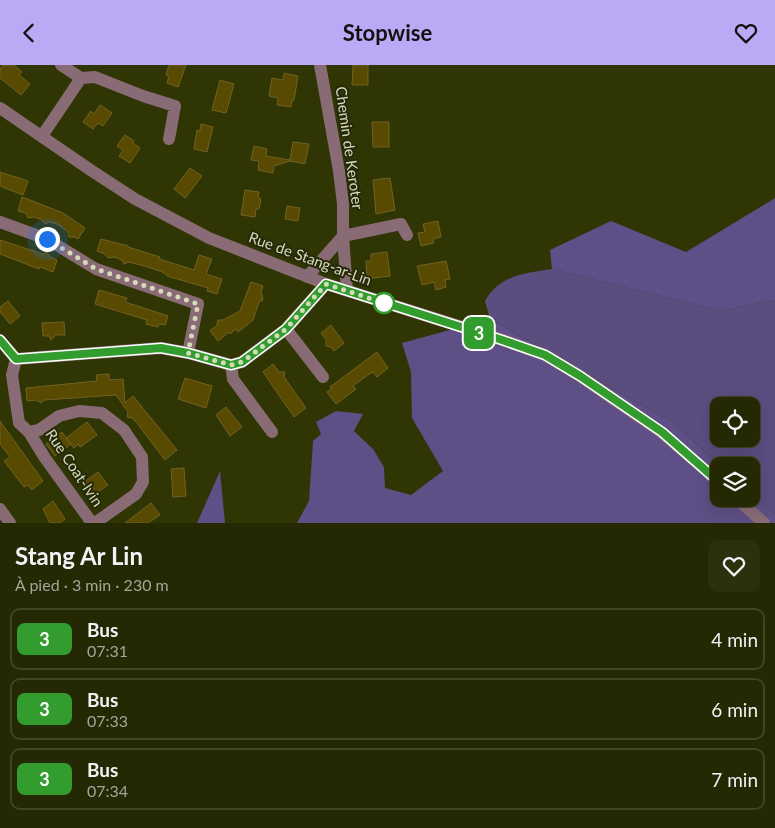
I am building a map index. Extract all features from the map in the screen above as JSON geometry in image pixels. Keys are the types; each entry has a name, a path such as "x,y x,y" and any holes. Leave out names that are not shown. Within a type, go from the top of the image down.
{"street":[{"path":"61,65 82,78 95,77 175,106 169,139"},
{"name":"Chemin de Keroter","path":"320,65 343,204 347,291"},
{"path":"42,136 82,78"},
{"name":"Rue de Stang-ar-Lin","path":"0,107 92,171 157,211 232,248 326,284 545,355 580,376 662,432 710,474"},
{"path":"0,222 47,239 96,269 198,304 188,353"},
{"path":"307,277 343,236 401,224 407,235"},
{"path":"0,340 16,359 161,348 188,353 231,365 242,362 286,329 326,284"},
{"path":"286,329 323,377"},
{"name":"Rue Coat-Ivin","path":"16,359 12,375 19,423 29,432 93,523 136,495 143,482 142,457 124,429 102,413 79,411 59,416 39,430 29,432"},
{"path":"231,365 233,379 272,432"},
{"path":"746,507 764,523"},
{"path":"0,509 10,523"}],"shaded area":[{"path":"775,198 775,300 721,311 552,269 550,250 611,221 686,252"},
{"path":"552,269 721,311 775,300 775,514 760,501 760,457 712,457 672,422 490,319 485,301 491,292 506,281 523,274"},
{"path":"490,319 672,422 712,457 710,457 710,507 760,507 760,501 775,514 775,523 297,523 309,501 313,441 321,434 316,422 336,411 363,414 354,431 373,449 384,467 385,488 411,495 443,471 412,418 411,372 402,343"},
{"path":"220,471 225,523 197,523"}],"building":[{"path":"3,65 14,65 22,72 19,75 30,84 21,95 0,78 0,69"},
{"path":"169,65 186,65 178,87 167,83 169,76 166,75"},
{"path":"353,65 368,65 368,85 352,85"},
{"path":"284,73 298,76 291,107 277,105 278,98 269,96 272,78 283,80"},
{"path":"220,80 234,84 226,113 212,110"},
{"path":"100,105 112,113 103,126 98,123 93,129 83,122 91,111 94,114"},
{"path":"372,122 389,122 389,147 373,147"},
{"path":"201,124 213,127 207,152 194,149 197,130 200,131"},
{"path":"125,135 140,148 130,163 119,156 123,150 117,146"},
{"path":"293,142 309,144 305,164 290,161 274,166 273,173 258,170 259,161 251,160 254,146 267,149 266,156 290,160"},
{"path":"190,168 202,176 185,198 174,189"},
{"path":"0,172 28,181 23,195 0,186"},
{"path":"390,178 395,210 376,214 373,180"},
{"path":"245,190 259,192 258,198 261,199 259,209 256,209 255,217 241,215"},
{"path":"22,197 63,213 85,228 78,239 69,237 68,232 57,224 49,222 45,224 42,220 34,217 28,218 26,213 18,211"},
{"path":"287,206 300,208 298,221 285,219"},
{"path":"438,221 441,237 433,239 434,243 421,246 418,233 425,232 423,224"},
{"path":"101,239 128,246 160,257 159,259 194,270 199,255 212,259 206,274 222,279 217,294 207,291 208,288 167,276 148,267 129,262 124,264 122,260 114,257 108,258 105,254 97,251"},
{"path":"0,240 43,254 47,252 50,257 57,260 53,272 40,267 39,269 0,254"},
{"path":"387,252 390,276 367,279 366,261 371,261 371,254"},
{"path":"446,261 450,279 445,280 446,287 436,290 434,282 422,285 417,266"},
{"path":"251,282 263,286 261,292 263,300 259,302 253,320 238,332 236,329 230,334 229,332 218,341 210,331 217,325 218,320 223,320 240,311"},
{"path":"99,290 127,298 125,302 168,316 165,325 159,324 158,327 146,324 147,320 95,304"},
{"path":"8,301 20,316 10,324 0,312 0,307"},
{"path":"64,322 65,335 56,335 51,340 49,336 43,336 42,323"},
{"path":"331,325 344,343 334,351 331,347 326,346 326,340 321,333"},
{"path":"377,352 388,368 377,377 373,372 368,375 353,386 356,389 336,404 327,392 332,388 330,387"},
{"path":"273,364 279,372 285,372 284,377 306,408 294,417 263,372"},
{"path":"109,374 109,380 123,379 125,403 133,396 177,450 165,460 136,422 132,418 127,417 128,412 116,395 44,400 41,403 36,400 27,401 26,388 97,381 96,375"},
{"path":"185,378 212,386 206,408 178,399"},
{"path":"226,407 242,427 230,436 216,415"},
{"path":"0,421 43,481 32,490 28,485 24,487 4,461 10,457 0,444"},
{"path":"87,422 97,435 80,447 78,444 74,448 66,438"},
{"path":"62,432 71,444 55,456 46,444"},
{"path":"184,468 186,496 173,497 171,469"},
{"path":"98,472 108,485 92,496 83,483"},
{"path":"53,501 65,519 60,523 50,523 43,509"},
{"path":"151,503 160,515 148,523 125,523"}],"bus line":[{"name":"3","path":"0,340 16,359 161,348 188,353 231,365 242,362 286,329 326,284 545,355 580,376 662,432 710,474"}],"route":[{"path":"47,239 96,269 198,304 188,353 231,365 242,362 286,329 326,284 384,303"}]}
